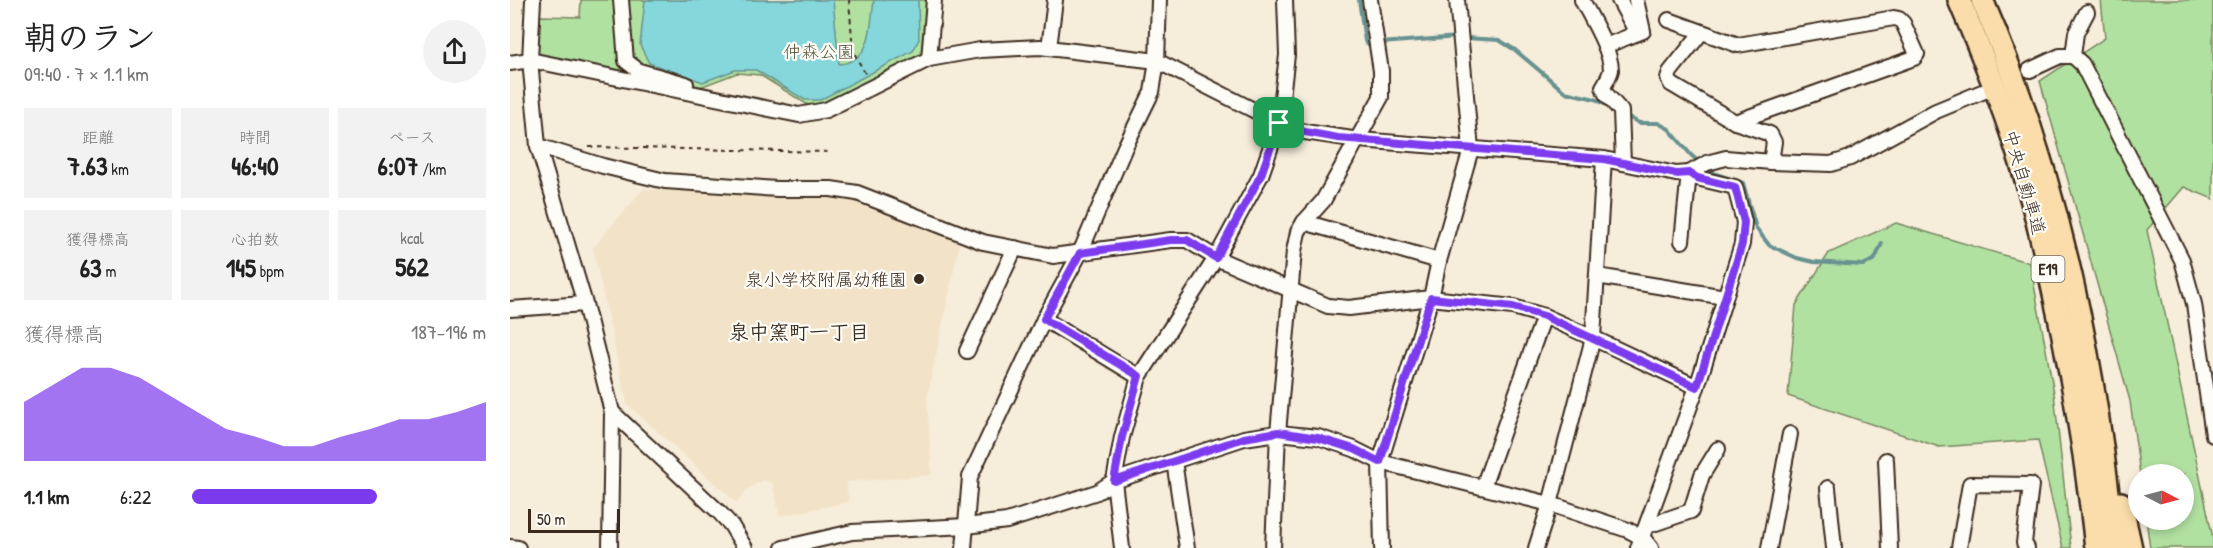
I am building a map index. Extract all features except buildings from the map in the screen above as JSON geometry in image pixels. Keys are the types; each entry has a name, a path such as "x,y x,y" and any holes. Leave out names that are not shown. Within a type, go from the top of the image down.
{"highway":[{"name":"中央自動車道","path":"1959,0 1986,64 2017,149 2050,275 2077,406 2096,548"},
{"name":"中央自動車道","path":"1982,0 2006,54 2036,141 2059,226 2080,324 2109,491 2114,548"},
{"path":"2080,324 2100,401 2131,548"},
{"path":"2077,406 2083,548"}],"street":[{"path":"533,0 530,60 538,146 585,304 612,412 610,548"},
{"path":"621,0 626,61 639,71 691,85 693,94"},
{"path":"929,59 934,0"},
{"path":"1049,48 1055,0"},
{"path":"964,548 970,477 1044,319 1080,253 1125,147 1152,92 1157,61 1159,0"},
{"path":"1122,548 1114,481 1122,437 1139,376 1216,258 1261,175 1279,123 1287,55 1285,0"},
{"path":"1273,548 1278,432 1294,251 1298,232 1323,201 1381,97 1379,52 1370,0"},
{"path":"1382,548 1380,462 1431,298 1439,261 1471,149 1457,0"},
{"path":"1582,0 1605,46 1611,72 1603,87 1621,111 1623,163"},
{"path":"1619,0 1637,33"},
{"path":"1605,46 1643,31 1636,0"},
{"path":"2073,56 2076,33 2087,12"},
{"path":"1669,20 1738,45 1894,18 1903,23 1917,54 1914,58 1735,122"},
{"path":"1701,33 1670,72 1668,78 1671,84 1735,122 1770,134 1774,142 1771,162"},
{"path":"510,63 530,60 799,115 826,110 929,59 980,50 1049,48 1157,61 1279,123 1305,132 1359,140 1604,159 1676,174 1726,158 1831,164 1850,158 1936,111 1982,92"},
{"path":"2030,70 2060,56 2073,56 2082,64 2182,260 2194,304 2213,435"},
{"path":"538,146 603,166 665,181 777,189 831,189 857,193 983,242 1053,256 1171,240 1187,240 1216,258 1328,306 1349,308 1431,298 1513,307 1544,316 1697,387"},
{"path":"1536,548 1550,504 1593,338 1604,159"},
{"path":"1682,241 1698,168"},
{"path":"1645,540 1742,244 1744,222 1735,187 1697,178 1698,168"},
{"path":"1304,222 1439,261"},
{"path":"967,351 1015,248"},
{"path":"1597,276 1725,297"},
{"path":"510,309 585,304"},
{"path":"1483,487 1544,316"},
{"path":"1044,319 1139,376"},
{"path":"612,412 720,513 731,525 745,548"},
{"path":"783,548 852,532 1007,522 1097,492 1114,481 1174,460 1244,438 1278,432 1318,438 1354,449 1380,462 1550,504 1628,530 1645,540"},
{"path":"1769,548 1790,434"},
{"path":"1645,540 1691,511 1702,475 1718,449"},
{"path":"1174,460 1187,548"},
{"path":"1886,460 1890,548"},
{"path":"1959,548 1970,484 2031,485 2024,543 2026,548"},
{"path":"1828,488 1834,548"},
{"path":"510,547 518,548"}],"path":[{"path":"849,0 853,51 873,87"},
{"path":"585,147 830,152"}],"shaded area":[{"path":"643,189 852,199 960,241 927,398 932,475 846,482 849,502 780,516 772,483 763,480 747,489 737,503 627,404 593,248"}],"green space":[{"name":"仲森公園","path":"581,0 931,0 927,39 921,56 832,102 811,107 760,75 737,73 695,89 537,54 540,16 580,17"},
{"path":"2101,0 2213,0 2213,199 2184,187 2147,230 2213,538 2213,548 2150,548 2148,530 2194,530 2194,464 2139,464 2130,401 2040,81 2105,38"},
{"path":"1896,223 2030,263 2054,393 2071,548 2063,548 2038,440 1939,447 1788,396 1796,305 1829,253"}],"water":[{"name":"仲森公園","path":"645,0 833,0 839,64 850,61 864,49 868,41 874,0 918,0 919,39 913,51 820,100 805,100 756,70 735,70 703,82 649,63 640,45"}],"waterway":[{"path":"1359,0 1365,41 1368,44 1458,37"},
{"path":"1465,38 1499,40 1515,50 1565,92 1595,99 1610,107"},
{"path":"1625,115 1639,123 1658,123 1669,129 1700,163"},
{"path":"1706,168 1710,172 1743,183 1756,228 1769,245 1797,258 1814,262 1863,265 1875,259 1882,243"}],"place":[{"name":"泉小学校附属幼稚園","path":"919,279"}],"district":[{"name":"泉中窯町一丁目","path":"799,331"}],"route":[{"path":"1279,123 1305,132 1338,138 1604,159 1676,174 1689,173 1697,178 1735,187 1744,222 1742,244 1697,387 1544,316 1513,307 1431,298 1380,462 1354,449 1318,438 1278,432 1244,438 1114,481 1122,437 1139,376 1044,319 1080,253 1171,240 1187,240 1216,258 1261,175 1279,123"}]}
